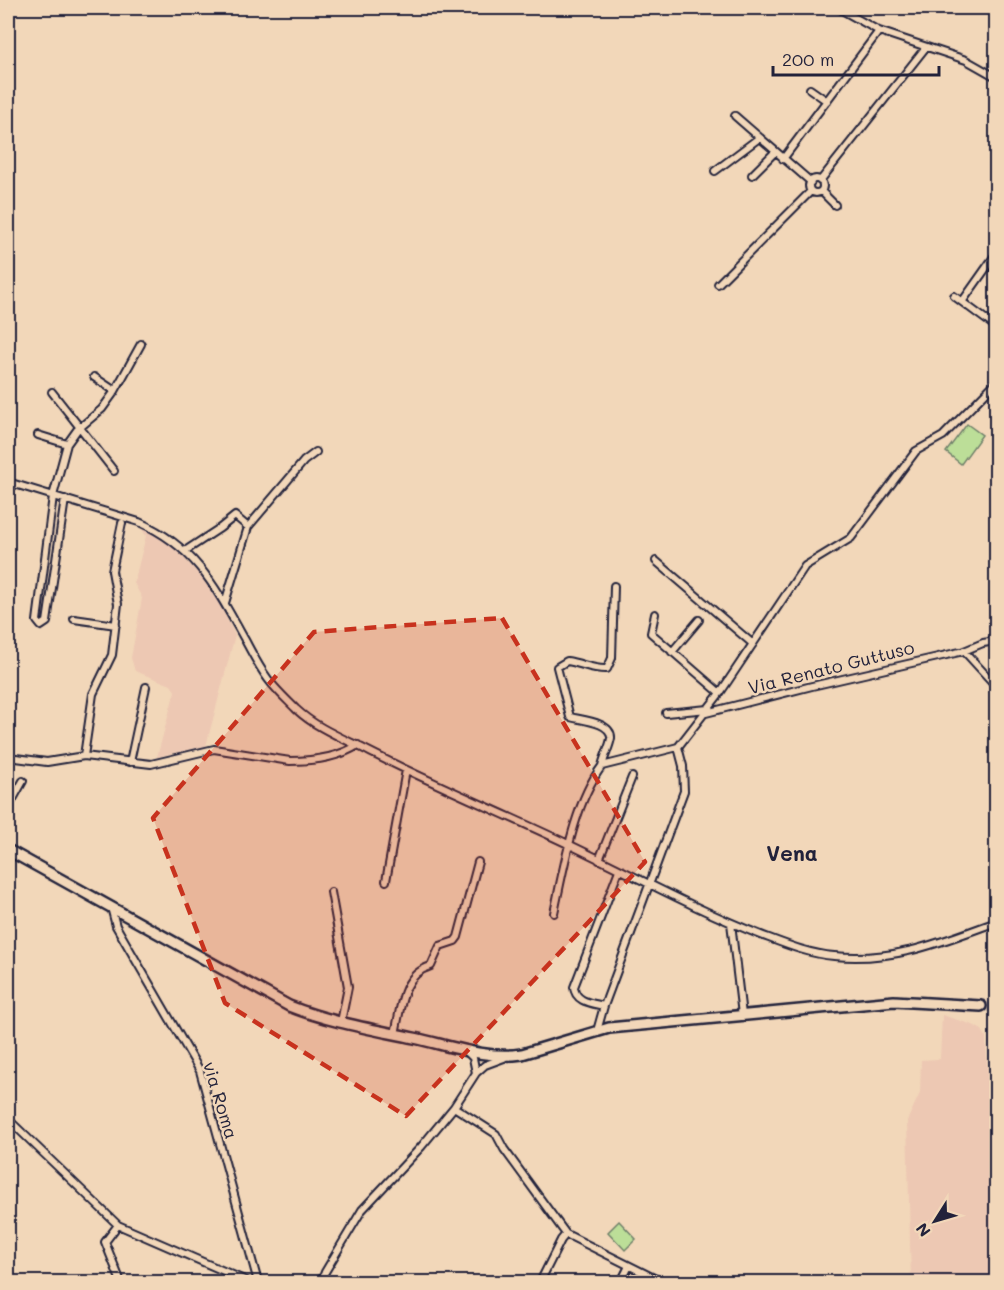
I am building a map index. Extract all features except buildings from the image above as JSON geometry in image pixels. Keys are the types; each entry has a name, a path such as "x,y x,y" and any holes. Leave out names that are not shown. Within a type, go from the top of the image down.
{"main road":[{"path":"8,850 272,998 306,1013 482,1053 511,1056 597,1030 742,1015 894,1001 981,1006"}],"street":[{"path":"838,8 879,32 966,60 996,77"},
{"path":"783,159 879,32"},
{"path":"820,181 926,47"},
{"path":"810,89 827,101"},
{"path":"735,116 811,182"},
{"path":"715,171 759,138"},
{"path":"753,175 775,152"},
{"path":"811,182 820,181"},
{"path":"820,181 821,191 835,205"},
{"path":"811,182 809,184 811,191"},
{"path":"811,191 817,193 821,191"},
{"path":"718,284 811,191"},
{"path":"962,302 996,255"},
{"path":"954,296 996,327"},
{"path":"65,499 51,603 47,622 41,626 37,621 53,496 67,444 80,426 102,409 115,391 141,344"},
{"path":"94,377 115,391"},
{"path":"602,766 678,747 720,693 805,566 851,538 916,451 943,436 996,382"},
{"path":"52,392 114,471"},
{"path":"38,435 67,444"},
{"path":"225,603 248,527 304,461 316,452"},
{"path":"8,482 139,522 156,529 186,551 208,576 267,678 298,711 314,723 406,770 570,844 648,885 731,923 799,949 831,956 860,958 913,952 996,922"},
{"path":"186,551 235,516 248,527"},
{"path":"84,756 93,694 112,655 118,604 112,571 122,523"},
{"path":"656,561 753,644"},
{"path":"555,913 570,844 587,790 602,766 611,737 608,729 598,723 570,717 557,667 567,661 581,663 597,670 607,669 612,658 614,586"},
{"path":"656,614 651,633 720,693"},
{"path":"74,619 116,625"},
{"path":"672,652 699,620"},
{"name":"Via Renato Guttuso","path":"666,713 707,711 964,651 983,643 996,641"},
{"path":"964,651 996,686"},
{"path":"130,762 146,687"},
{"path":"8,758 47,762 84,756 150,764 214,749 302,761 346,753 358,746"},
{"path":"597,1030 684,791 683,766 678,747"},
{"path":"386,881 406,770"},
{"path":"599,860 632,777"},
{"path":"8,808 23,781"},
{"path":"395,1034 411,977 418,970 431,966 440,946 455,941 458,937 478,862"},
{"path":"604,1006 579,999 574,987 619,870"},
{"path":"332,892 348,987 341,1022"},
{"name":"via Roma","path":"111,907 116,926 200,1071 258,1282"},
{"path":"731,923 742,1015"},
{"path":"465,1049 473,1058 477,1070"},
{"path":"321,1282 362,1209 421,1147 454,1107 483,1062 482,1053"},
{"path":"477,1070 511,1056"},
{"path":"454,1107 496,1134 504,1149 566,1234 662,1282"},
{"path":"8,1119 118,1226 249,1282"},
{"path":"118,1226 105,1242 121,1282"},
{"path":"540,1282 566,1234"},
{"path":"621,1282 629,1266"}],"highlighted area":[{"path":"502,618 645,862 406,1116 225,1003 153,818 314,632"}],"shaded area":[{"path":"140,526 172,545 199,574 218,601 235,635 206,746 157,757 175,691 171,685 135,671 131,658 142,598 134,583 146,536"},
{"path":"942,1015 973,1025 982,1030 986,1037 988,1088 996,1101 996,1282 911,1282 907,1121 920,1093 921,1060 940,1059"}],"green space":[{"path":"967,424 982,435 961,464 946,452"},
{"path":"619,1221 636,1239 625,1250 608,1232"}],"tunnel":[{"path":"981,1006 996,1008"}],"district":[{"name":"Vena","path":"792,852"}]}
